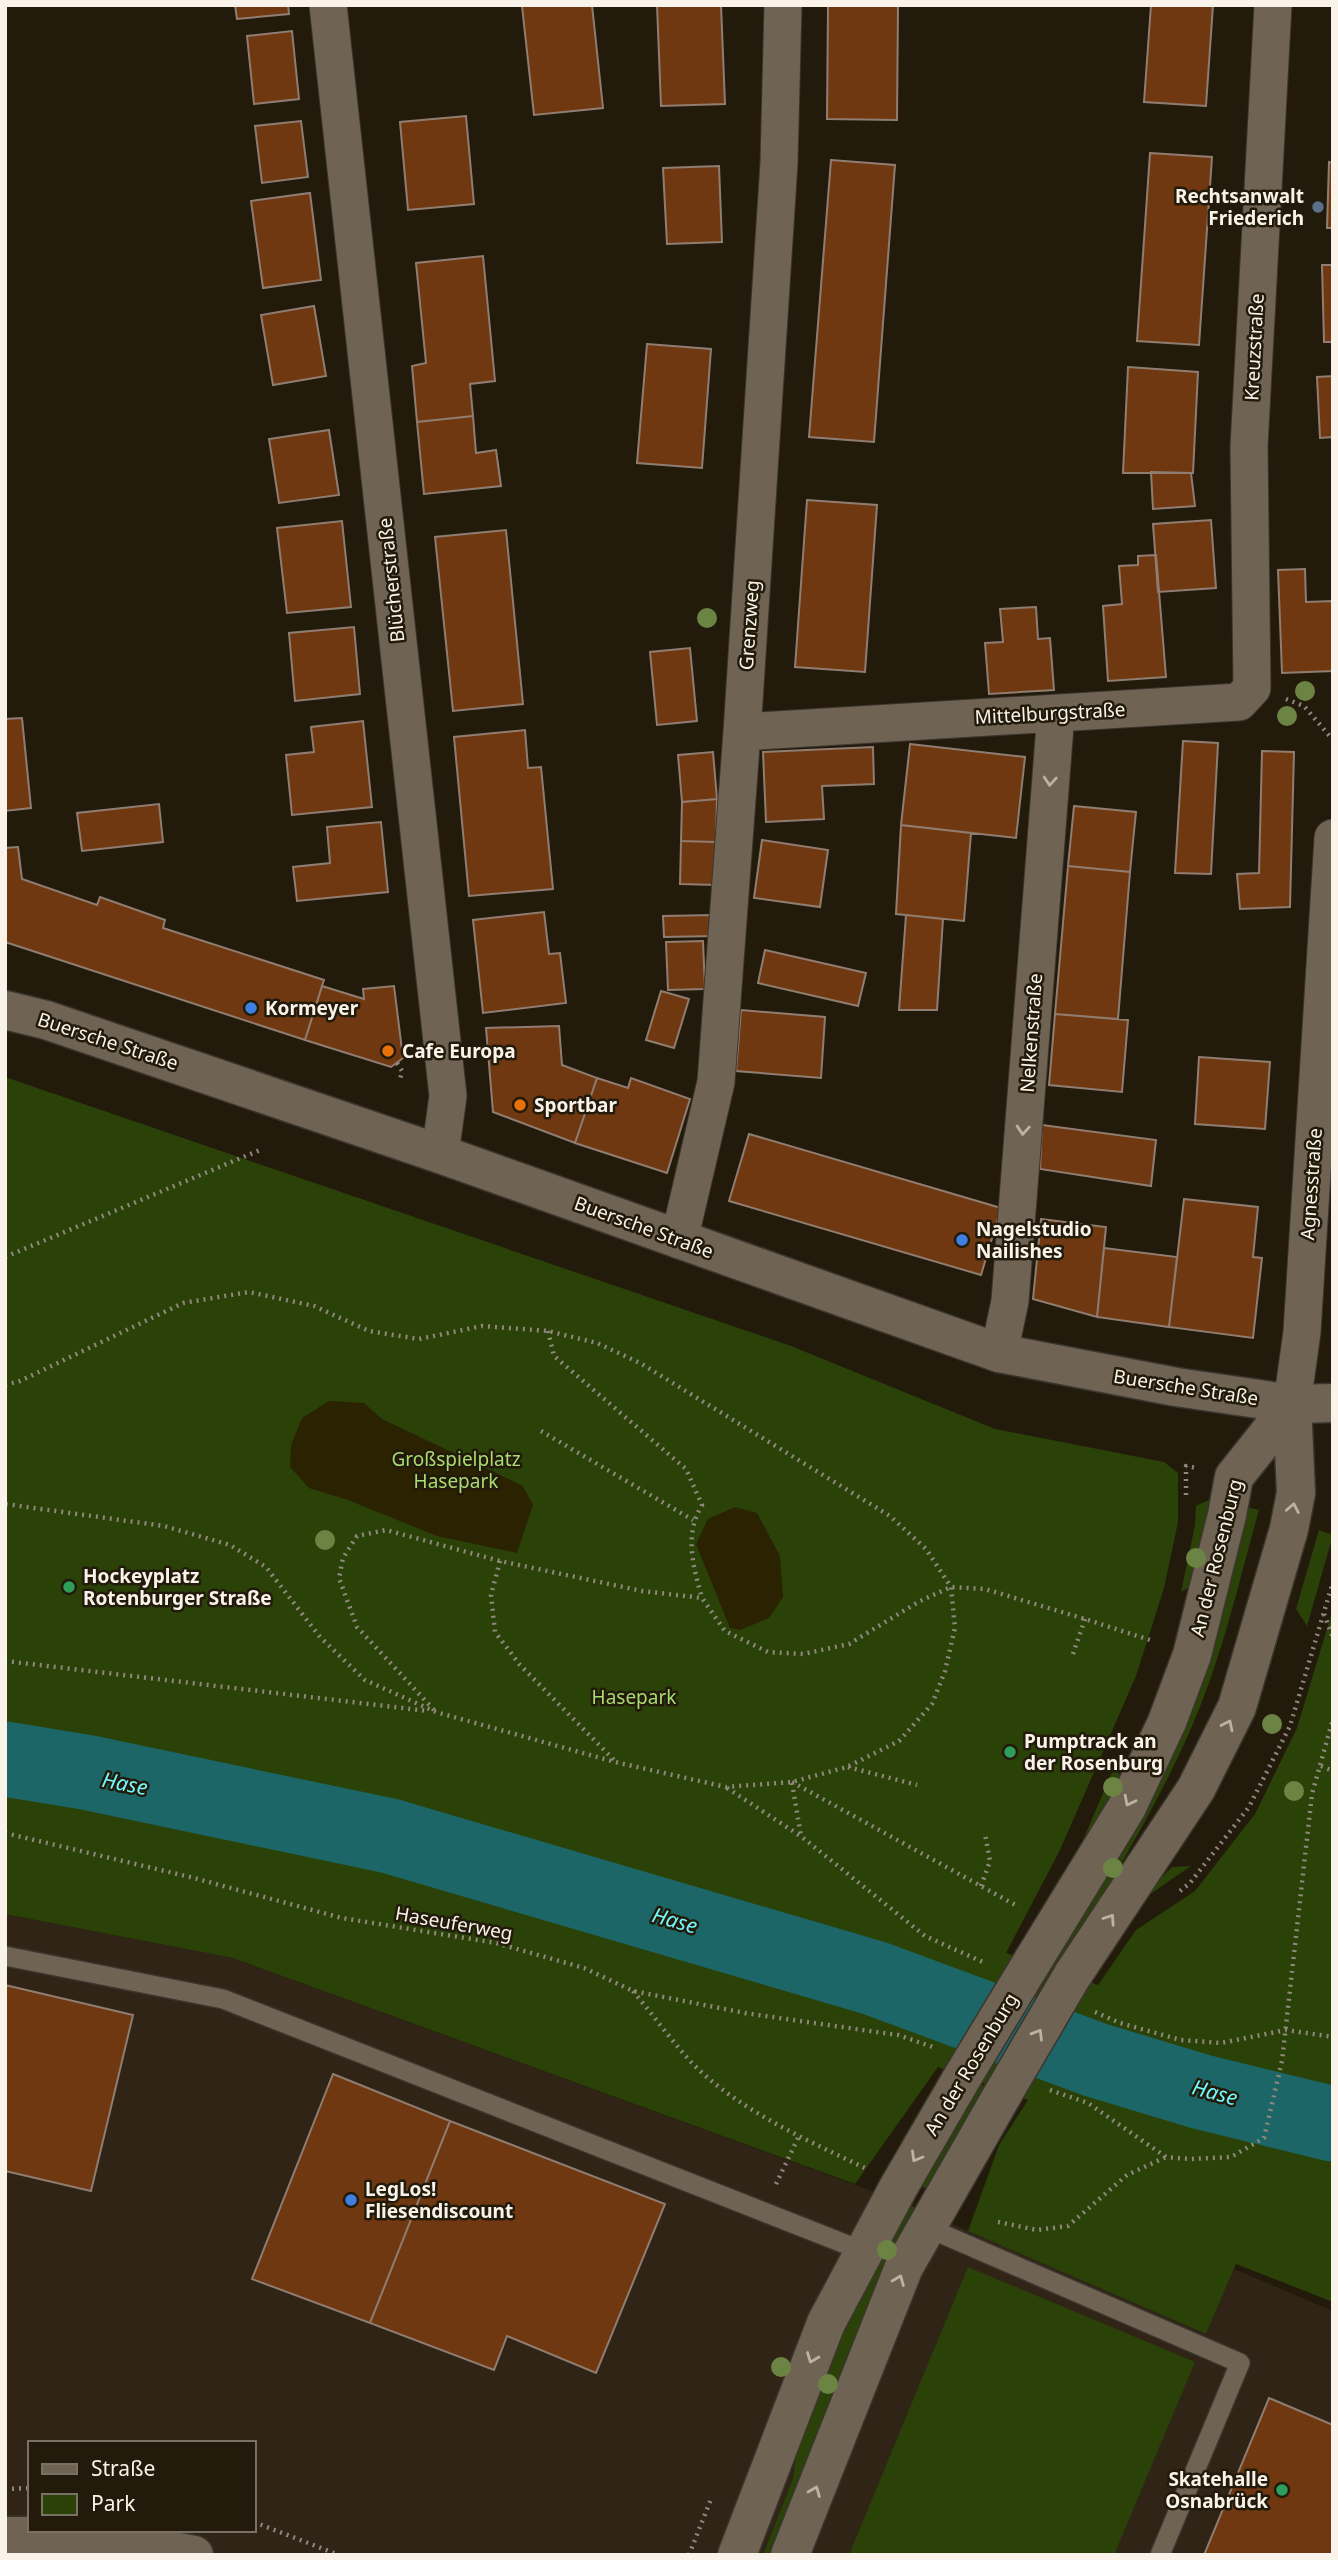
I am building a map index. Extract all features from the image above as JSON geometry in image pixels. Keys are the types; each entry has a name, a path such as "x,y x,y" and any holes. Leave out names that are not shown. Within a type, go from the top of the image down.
{"street":[{"name":"Blücherstraße","path":"328,5 448,1096 440,1154"},
{"name":"Grenzweg","path":"680,1240 716,1082 779,163 783,5"},
{"name":"Kreuzstraße","path":"1252,688 1249,446 1273,5"},
{"name":"Mittelburgstraße","path":"742,732 1239,702 1252,688"},
{"name":"Nelkenstraße","path":"999,1353 1010,1301 1056,713"},
{"name":"Agnesstraße","path":"1292,1404 1302,1332 1333,838"},
{"name":"Buersche Straße","path":"5,1010 58,1024 440,1154 999,1353 1155,1383 1292,1404"},
{"path":"1292,1404 1333,1403"},
{"path":"1292,1404 1333,1419"},
{"path":"790,2555 904,2267 1072,1976 1196,1789 1237,1707 1289,1529 1296,1493 1292,1404"},
{"name":"An der Rosenburg","path":"737,2555 826,2323 863,2251 963,2076 1127,1807 1167,1722 1192,1655 1227,1516 1234,1477 1292,1404"},
{"path":"5,2536 66,2536 121,2540 186,2554"}],"lane":[{"path":"5,1956 223,1999 863,2251"},
{"path":"926,2227 1240,2364 1160,2555"}],"path":[{"path":"1252,688 1304,706 1333,740"},
{"path":"397,1063 402,1071 400,1080"},
{"path":"5,1257 260,1150"},
{"path":"5,1385 20,1381 183,1303 249,1292 314,1306 369,1331 418,1339 482,1326 548,1331 597,1343 640,1363 890,1516 926,1549 951,1587 955,1628 945,1671 932,1704 899,1741 847,1767 792,1782 726,1787 615,1762 436,1712 365,1680 320,1636 266,1567 230,1545 164,1526 5,1504"},
{"path":"548,1331 554,1356 686,1469 702,1505 694,1520 692,1563 702,1598 725,1631 768,1652 803,1654 849,1644 920,1601 951,1587 985,1590 1157,1643"},
{"path":"541,1431 694,1520"},
{"path":"1186,1466 1186,1501"},
{"path":"436,1712 356,1627 339,1578 342,1558 357,1535 386,1530 500,1561 642,1591 702,1598"},
{"path":"500,1561 491,1595 495,1632 520,1665 569,1712 615,1762"},
{"path":"1333,1582 1324,1614 1333,1639"},
{"path":"1073,1654 1085,1619"},
{"path":"5,1661 436,1712"},
{"path":"988,2219 1037,2230 1068,2226 1127,2175 1166,2157 1231,2157 1264,2138 1282,2061 1312,1794 1333,1719"},
{"path":"1321,1766 1333,1771"},
{"path":"847,1767 917,1785"},
{"path":"792,1782 802,1837"},
{"path":"792,1782 1024,1910"},
{"path":"726,1787 802,1837 925,1936"},
{"name":"Haseuferweg","path":"5,1833 190,1877 342,1918 496,1943 584,1968 633,1991 745,2014 898,2035"},
{"path":"981,1885 990,1861 985,1834"},
{"path":"633,1991 693,2063 738,2100 799,2136 867,2169"},
{"path":"1120,2023 1181,2040 1221,2043 1286,2030 1333,2038"},
{"path":"1088,2103 1166,2157"},
{"path":"764,2211 799,2136"},
{"path":"5,2490 28,2488"},
{"path":"256,2523 339,2555"}],"shaded area":[{"path":"5,1914 233,1958 905,2203 1206,2334 1234,2269 1333,2311 1333,2555 5,2555"}],"green space":[{"name":"Hasepark","path":"5,1077 791,1346 995,1429 1164,1462 1178,1473 1178,1522 1164,1588 1136,1676 1060,1850 1006,1953 1044,1966 1242,1506 1259,1510 1220,1651 1189,1733 1144,1824 1059,1971 1098,1985 1136,1930 1195,1891 1255,1814 1297,1728 1333,1609 1333,2302 1236,2264 1206,2334 968,2231 999,2145 1028,2100 938,2067 855,2184 233,1958 5,1914"},
{"path":"1213,1498 1199,1581 1181,1592 1195,1525 1196,1506"},
{"path":"1319,1530 1333,1535 1307,1626 1296,1609"},
{"path":"1115,1765 1122,1781 1077,1854"},
{"path":"1191,1866 1133,1906 1172,1867"},
{"path":"976,2083 989,2087 930,2190 916,2184"},
{"path":"905,2203 920,2210 774,2555 763,2555 793,2479 799,2430 835,2333"},
{"path":"968,2267 1195,2362 1114,2555 849,2555"}],"sand":[{"path":"329,1401 364,1403 382,1419 523,1486 533,1505 517,1553 437,1536 348,1500 309,1488 290,1467 291,1445 302,1418"},
{"path":"735,1507 757,1513 780,1556 783,1597 769,1618 740,1630 730,1628 696,1544 708,1519"}],"building":[{"path":"235,5 288,5 289,14 237,19"},
{"path":"592,5 603,108 534,115 522,6"},
{"path":"657,5 721,5 725,104 661,106"},
{"path":"828,5 898,5 897,120 827,119"},
{"path":"1151,5 1213,5 1206,106 1144,102"},
{"path":"292,31 299,99 254,104 247,36"},
{"path":"466,116 474,204 408,210 400,122"},
{"path":"301,121 308,177 262,183 255,126"},
{"path":"1150,153 1212,157 1199,345 1137,341"},
{"path":"831,160 895,165 874,442 809,437"},
{"path":"1329,162 1333,163 1333,228 1327,228"},
{"path":"719,166 722,242 667,244 663,168"},
{"path":"310,193 321,280 263,288 251,201"},
{"path":"483,256 495,381 470,384 473,416 417,422 412,366 426,363 416,263"},
{"path":"1322,265 1333,265 1333,342 1324,342"},
{"path":"314,306 326,376 273,385 261,315"},
{"path":"647,344 711,349 702,468 637,463"},
{"path":"1128,367 1198,372 1193,473 1123,473"},
{"path":"1333,376 1333,437 1320,438 1317,377"},
{"path":"473,416 476,453 496,450 501,486 424,494 417,422"},
{"path":"329,430 339,495 279,503 269,439"},
{"path":"1151,472 1191,473 1195,506 1153,509"},
{"path":"807,500 877,505 865,672 795,667"},
{"path":"1211,520 1216,588 1158,592 1153,524"},
{"path":"342,521 351,607 287,613 277,528"},
{"path":"506,530 523,704 453,711 435,537"},
{"path":"1156,555 1166,677 1108,681 1103,606 1122,604 1119,566 1138,565 1138,556"},
{"path":"1305,569 1306,602 1333,601 1333,671 1282,673 1278,570"},
{"path":"1036,607 1038,639 1050,638 1054,690 989,694 985,643 1003,642 1000,609"},
{"path":"354,627 360,694 295,701 289,633"},
{"path":"690,648 697,721 657,725 650,652"},
{"path":"22,718 31,808 5,811 5,719"},
{"path":"363,721 372,807 292,815 286,755 314,752 311,727"},
{"path":"525,730 528,768 541,767 553,889 469,896 454,737"},
{"path":"1183,741 1218,743 1211,874 1175,873"},
{"path":"910,744 1025,757 1016,838 901,825"},
{"path":"873,747 874,784 822,786 824,819 766,822 763,752"},
{"path":"1262,751 1294,752 1290,907 1240,909 1237,874 1259,873"},
{"path":"713,752 717,799 682,802 678,755"},
{"path":"717,799 716,842 681,841 682,802"},
{"path":"159,804 163,842 82,851 77,813"},
{"path":"1074,806 1136,812 1130,872 1068,866"},
{"path":"381,822 388,892 297,901 293,867 330,863 327,827"},
{"path":"901,825 971,833 964,921 896,914"},
{"path":"762,840 828,850 820,907 754,898"},
{"path":"681,841 716,842 716,885 680,884"},
{"path":"18,847 22,879 97,905 100,897 165,920 163,928 324,980 305,1040 5,942 5,848"},
{"path":"1068,866 1130,872 1118,1019 1055,1014"},
{"path":"544,912 549,954 560,953 566,1003 483,1013 473,920"},
{"path":"714,915 715,936 664,937 663,916"},
{"path":"906,915 943,919 937,1010 899,1010"},
{"path":"703,941 705,989 668,990 666,942"},
{"path":"765,950 866,973 858,1006 758,983"},
{"path":"322,986 364,999 363,989 394,986 403,1058 391,1067 305,1040"},
{"path":"661,991 689,999 674,1048 646,1040"},
{"path":"741,1010 825,1017 821,1078 736,1071"},
{"path":"1055,1014 1128,1020 1122,1092 1049,1085"},
{"path":"559,1026 562,1065 597,1078 575,1143 493,1112 486,1028"},
{"path":"1199,1057 1270,1062 1265,1129 1195,1124"},
{"path":"597,1078 628,1088 631,1078 690,1099 667,1173 575,1143"},
{"path":"1042,1125 1156,1140 1151,1186 1040,1169"},
{"path":"749,1134 1001,1208 981,1275 729,1201"},
{"path":"1184,1199 1258,1207 1253,1257 1262,1258 1253,1338 1169,1327"},
{"path":"1041,1219 1106,1227 1097,1317 1033,1299"},
{"path":"1104,1248 1177,1257 1169,1327 1097,1317"},
{"path":"5,1985 133,2015 91,2191 5,2171"},
{"name":"LegLos! Fliesendiscount","path":"333,2074 450,2121 370,2323 252,2279"},
{"path":"450,2121 665,2204 596,2373 507,2336 494,2370 370,2323"},
{"name":"Skatehalle Osnabrück","path":"1269,2398 1333,2425 1333,2555 1204,2555"}],"waterway":[{"name":"Hase","path":"5,1759 85,1772 390,1836 874,1978 1096,2060 1202,2092 1333,2124"}],"place":[{"name":"Rechtsanwalt Friederich","path":"1318,207"},
{"name":"Kormeyer","path":"251,1008"},
{"name":"Cafe Europa","path":"388,1051"},
{"name":"Sportbar","path":"520,1105"},
{"name":"Nagelstudio Nailishes","path":"962,1240"},
{"name":"Hockeyplatz Rotenburger Straße","path":"69,1587"},
{"name":"Pumptrack an der Rosenburg","path":"1010,1752"},
{"name":"LegLos! Fliesendiscount","path":"351,2200"},
{"name":"Skatehalle Osnabrück","path":"1282,2490"}],"park label":[{"name":"Großspielplatz Hasepark","path":"456,1470"}]}
